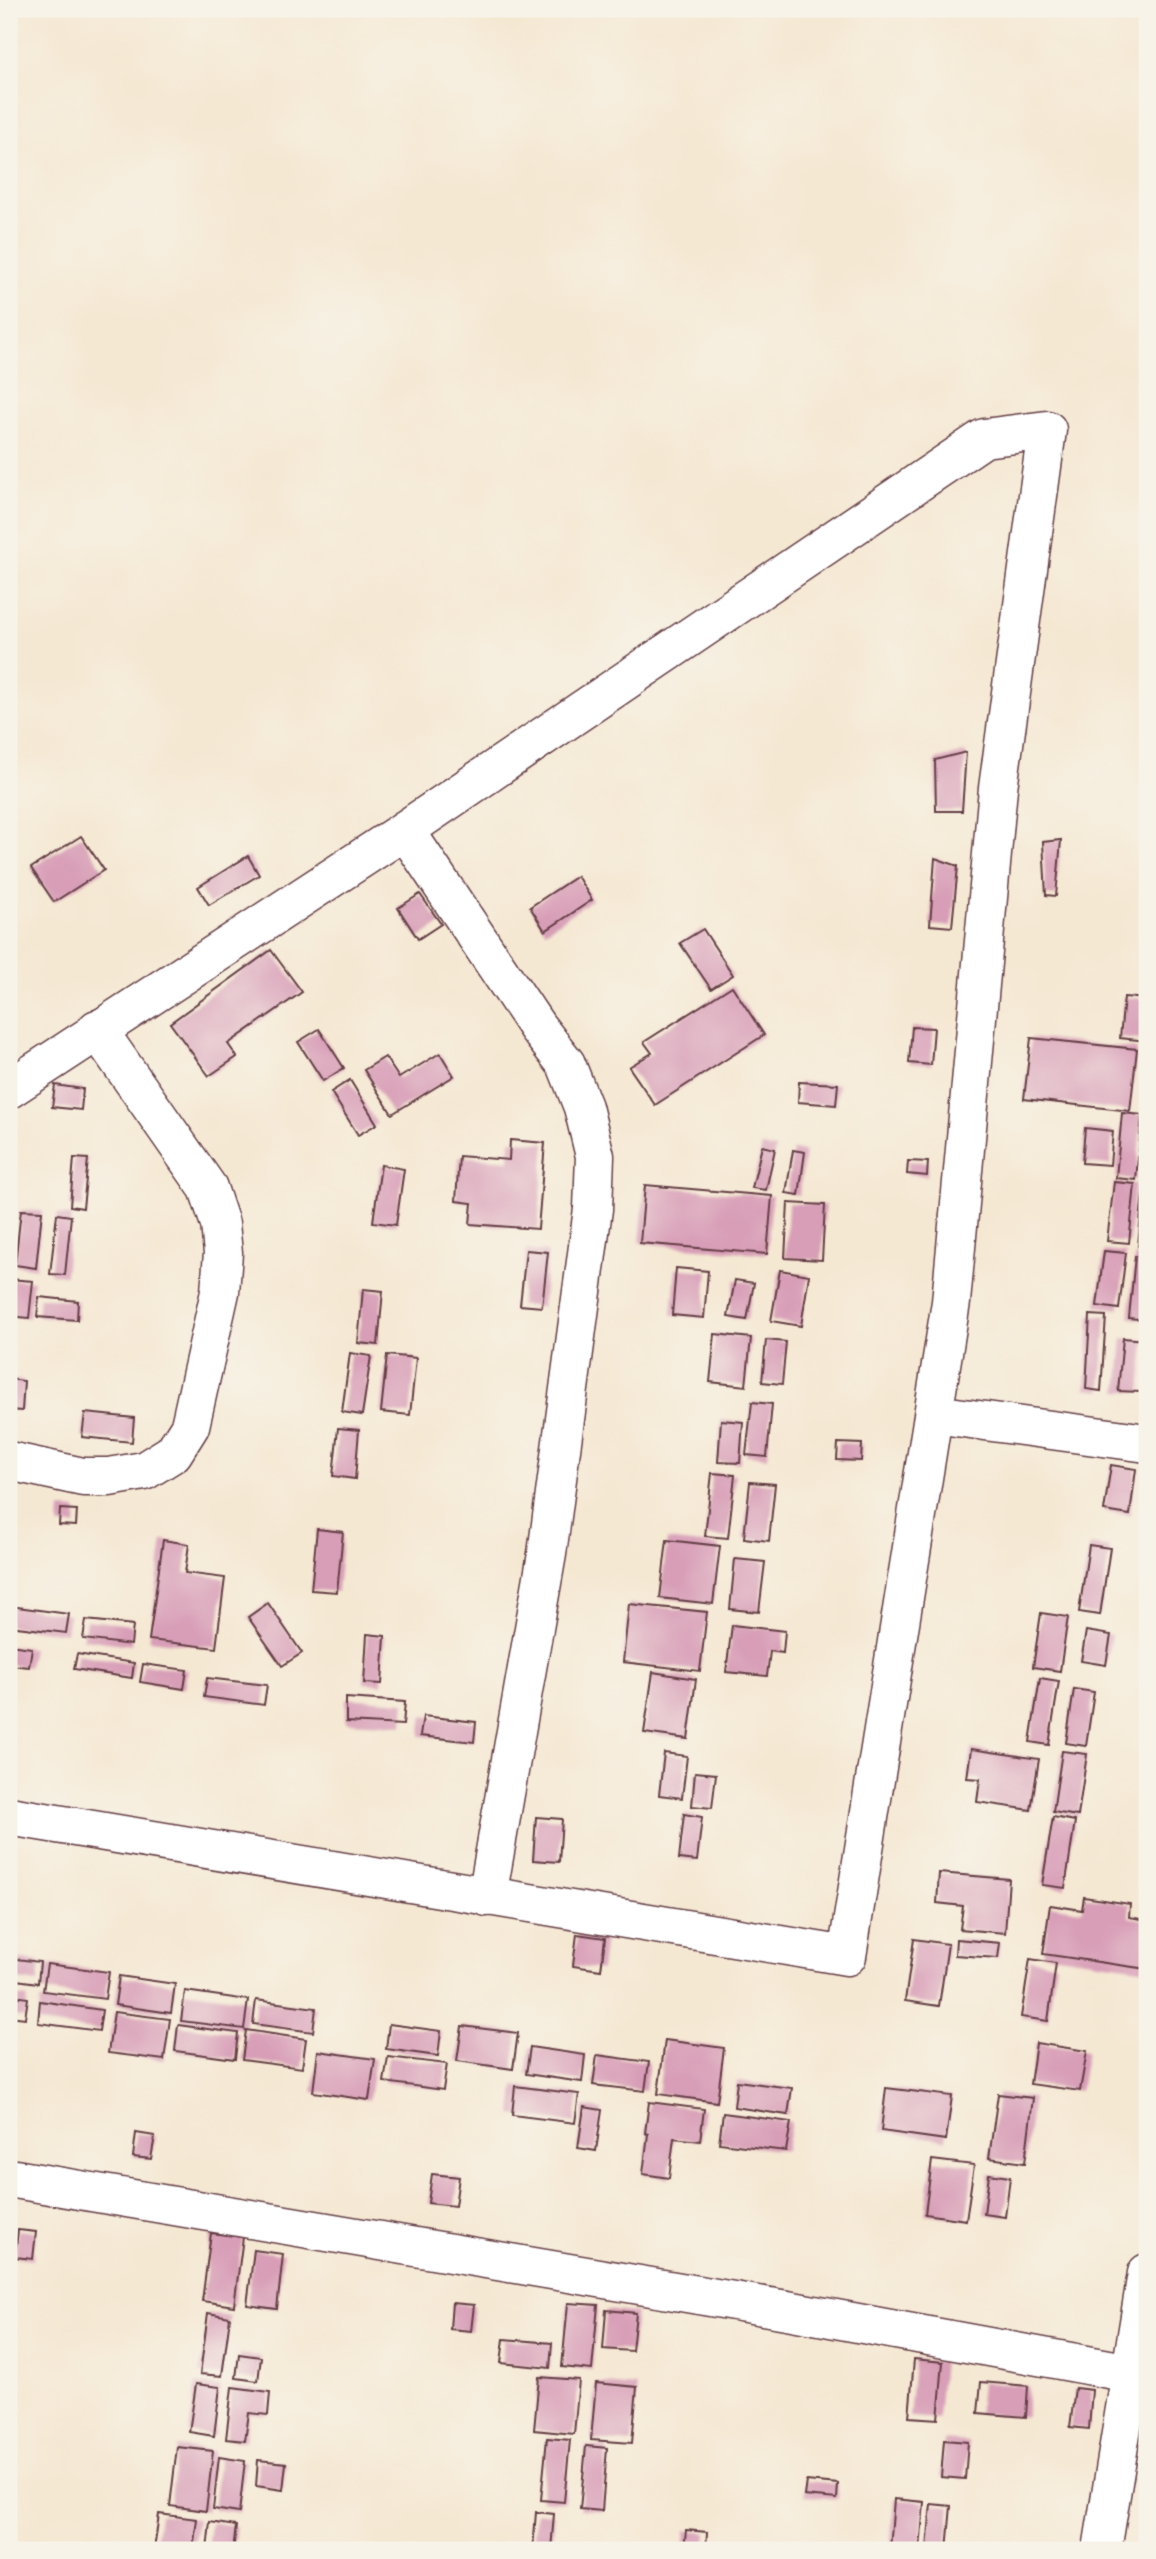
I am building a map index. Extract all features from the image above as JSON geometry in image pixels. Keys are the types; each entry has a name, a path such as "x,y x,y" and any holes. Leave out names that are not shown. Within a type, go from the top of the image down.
{"street":[{"path":"9,1088 405,830 984,438 1047,430 998,788 958,1248 847,1956 9,1816"},
{"path":"405,830 537,1027 566,1064 583,1107 595,1156 593,1209 547,1554 487,1897"},
{"path":"9,1461 83,1477 109,1477 144,1471 173,1453 191,1426 220,1292 223,1253 220,1224 208,1188 97,1029"},
{"path":"934,1414 1147,1443"},
{"path":"9,2178 787,2310 1139,2375"},
{"path":"1102,2550 1139,2375 1147,2273"}],"building":[{"path":"966,752 962,811 936,811 935,760"},
{"path":"81,836 104,870 54,902 31,868"},
{"path":"1061,840 1056,896 1046,895 1043,842"},
{"path":"248,856 259,875 209,905 198,887"},
{"path":"935,858 958,866 952,927 930,925"},
{"path":"577,876 592,900 545,931 530,907"},
{"path":"420,894 441,924 418,939 398,908"},
{"path":"703,929 733,975 711,989 680,943"},
{"path":"271,950 302,992 228,1044 237,1057 209,1076 170,1023"},
{"path":"732,986 764,1035 655,1105 629,1067 652,1053 644,1042"},
{"path":"1124,997 1147,999 1147,1041 1120,1038"},
{"path":"912,1027 934,1028 931,1065 909,1063"},
{"path":"319,1029 344,1068 323,1081 298,1042"},
{"path":"1031,1038 1137,1049 1130,1111 1024,1099"},
{"path":"440,1053 454,1076 392,1114 364,1070 385,1057 399,1078"},
{"path":"350,1080 377,1124 358,1135 331,1092"},
{"path":"799,1082 838,1084 836,1105 798,1102"},
{"path":"55,1085 83,1089 81,1110 52,1107"},
{"path":"1122,1113 1142,1115 1136,1180 1116,1178"},
{"path":"1085,1128 1113,1131 1110,1165 1082,1163"},
{"path":"510,1140 545,1143 538,1229 470,1224 472,1203 456,1201 459,1156 509,1160"},
{"path":"762,1146 775,1149 766,1190 752,1188"},
{"path":"793,1150 805,1152 799,1195 786,1193"},
{"path":"74,1158 88,1159 83,1208 70,1206"},
{"path":"908,1161 928,1162 927,1176 907,1174"},
{"path":"381,1165 404,1169 396,1225 373,1222"},
{"path":"1144,1181 1147,1181 1147,1247 1138,1246"},
{"path":"1114,1182 1135,1184 1129,1243 1107,1241"},
{"path":"645,1185 772,1196 767,1254 640,1243"},
{"path":"788,1203 825,1205 822,1260 785,1258"},
{"path":"21,1210 42,1211 36,1268 15,1265"},
{"path":"57,1214 71,1216 65,1275 50,1274"},
{"path":"526,1250 548,1252 542,1307 520,1305"},
{"path":"1104,1251 1126,1253 1119,1309 1097,1306"},
{"path":"1135,1256 1147,1258 1147,1320 1129,1318"},
{"path":"676,1268 708,1271 704,1318 672,1315"},
{"path":"780,1270 809,1275 801,1326 771,1321"},
{"path":"9,1279 33,1281 29,1318 9,1316"},
{"path":"735,1280 754,1283 747,1320 728,1317"},
{"path":"363,1289 383,1291 378,1345 358,1343"},
{"path":"39,1297 78,1301 77,1320 37,1317"},
{"path":"1090,1315 1106,1316 1101,1391 1086,1389"},
{"path":"715,1334 751,1338 746,1386 710,1382"},
{"path":"1123,1338 1145,1340 1141,1392 1118,1391"},
{"path":"766,1340 786,1342 782,1384 762,1382"},
{"path":"350,1353 371,1356 362,1415 342,1412"},
{"path":"387,1355 416,1358 410,1415 381,1412"},
{"path":"9,1379 24,1381 22,1411 9,1410"},
{"path":"752,1402 772,1404 767,1457 746,1455"},
{"path":"85,1413 134,1418 132,1442 82,1437"},
{"path":"721,1420 743,1422 740,1463 718,1462"},
{"path":"338,1428 359,1430 355,1479 333,1476"},
{"path":"838,1443 862,1444 861,1461 837,1460"},
{"path":"1111,1465 1136,1469 1130,1515 1104,1511"},
{"path":"712,1473 735,1475 728,1538 705,1536"},
{"path":"750,1482 775,1484 769,1541 744,1538"},
{"path":"60,1509 77,1510 76,1526 59,1525"},
{"path":"317,1529 343,1532 337,1592 311,1590"},
{"path":"163,1540 189,1544 185,1573 225,1578 216,1648 149,1640"},
{"path":"667,1540 720,1546 713,1604 660,1598"},
{"path":"1089,1545 1110,1548 1100,1615 1079,1612"},
{"path":"735,1559 765,1562 759,1612 730,1609"},
{"path":"268,1603 302,1653 282,1666 248,1617"},
{"path":"629,1604 707,1612 700,1671 623,1662"},
{"path":"10,1606 69,1614 66,1633 9,1626"},
{"path":"1041,1613 1068,1617 1060,1671 1033,1667"},
{"path":"86,1620 133,1625 131,1645 83,1639"},
{"path":"732,1625 785,1631 783,1653 770,1651 767,1676 726,1672"},
{"path":"1086,1631 1111,1635 1106,1665 1081,1661"},
{"path":"367,1634 385,1636 382,1684 364,1683"},
{"path":"9,1645 32,1648 29,1667 9,1665"},
{"path":"77,1654 134,1663 132,1678 74,1669"},
{"path":"143,1664 187,1670 184,1689 140,1682"},
{"path":"653,1672 696,1679 688,1739 644,1733"},
{"path":"207,1678 267,1685 264,1705 204,1697"},
{"path":"1040,1678 1059,1681 1049,1745 1030,1742"},
{"path":"1074,1689 1094,1692 1086,1746 1066,1743"},
{"path":"346,1698 405,1702 403,1725 346,1722"},
{"path":"423,1716 476,1722 474,1742 420,1736"},
{"path":"971,1749 1039,1759 1031,1810 977,1802 980,1779 967,1778"},
{"path":"1062,1751 1087,1754 1078,1816 1053,1812"},
{"path":"664,1753 687,1756 682,1798 659,1795"},
{"path":"695,1772 716,1774 712,1808 692,1806"},
{"path":"684,1814 702,1817 697,1861 679,1859"},
{"path":"536,1817 562,1819 559,1862 533,1860"},
{"path":"1053,1817 1075,1821 1065,1888 1042,1885"},
{"path":"939,1873 1009,1879 1005,1933 960,1929 963,1906 937,1903"},
{"path":"1084,1897 1130,1904 1129,1917 1147,1920 1147,1969 1043,1954 1050,1905 1082,1910"},
{"path":"577,1934 605,1938 601,1970 573,1966"},
{"path":"914,1939 948,1944 939,2006 905,2001"},
{"path":"956,1939 1000,1943 998,1958 955,1955"},
{"path":"9,1958 40,1962 38,1983 9,1979"},
{"path":"1030,1959 1056,1963 1048,2021 1021,2017"},
{"path":"47,1964 109,1972 105,1999 43,1991"},
{"path":"119,1976 175,1984 171,2013 115,2005"},
{"path":"185,1991 248,2000 244,2029 181,2021"},
{"path":"9,1995 28,1998 25,2018 9,2016"},
{"path":"256,2000 316,2008 313,2032 253,2024"},
{"path":"40,2001 102,2010 99,2031 38,2023"},
{"path":"114,2012 170,2019 164,2060 108,2053"},
{"path":"389,2024 441,2031 438,2056 386,2049"},
{"path":"178,2025 238,2033 235,2059 175,2051"},
{"path":"462,2026 518,2033 513,2069 457,2061"},
{"path":"246,2030 306,2039 302,2068 242,2060"},
{"path":"665,2040 724,2048 717,2102 658,2094"},
{"path":"1036,2043 1087,2051 1080,2091 1030,2084"},
{"path":"530,2047 585,2055 582,2082 526,2074"},
{"path":"318,2051 375,2059 369,2100 313,2092"},
{"path":"597,2055 649,2062 645,2091 593,2085"},
{"path":"388,2057 447,2064 443,2090 384,2082"},
{"path":"737,2081 792,2088 788,2115 734,2107"},
{"path":"515,2086 579,2094 575,2123 512,2115"},
{"path":"886,2088 952,2096 946,2140 881,2131"},
{"path":"998,2094 1033,2098 1025,2163 989,2158"},
{"path":"649,2102 704,2109 700,2141 674,2138 669,2178 643,2174"},
{"path":"584,2107 602,2110 596,2151 578,2148"},
{"path":"723,2113 791,2122 786,2151 719,2143"},
{"path":"136,2133 155,2136 151,2159 133,2157"},
{"path":"932,2160 974,2165 966,2220 925,2214"},
{"path":"432,2174 459,2177 455,2206 428,2203"},
{"path":"989,2174 1010,2177 1005,2217 984,2214"},
{"path":"18,2230 36,2232 33,2259 15,2257"},
{"path":"211,2233 243,2237 234,2306 202,2301"},
{"path":"254,2250 283,2254 277,2309 247,2305"},
{"path":"452,2303 474,2305 471,2331 450,2329"},
{"path":"568,2303 598,2305 592,2370 562,2367"},
{"path":"606,2310 636,2313 632,2351 603,2349"},
{"path":"208,2313 230,2317 222,2376 200,2374"},
{"path":"504,2339 552,2343 550,2368 501,2363"},
{"path":"239,2354 261,2357 258,2381 236,2378"},
{"path":"914,2359 943,2362 938,2419 909,2417"},
{"path":"539,2377 579,2380 574,2434 534,2430"},
{"path":"981,2382 1028,2386 1026,2417 978,2413"},
{"path":"596,2383 637,2387 632,2443 591,2440"},
{"path":"196,2384 220,2387 214,2436 189,2432"},
{"path":"232,2387 270,2392 268,2415 249,2413 245,2441 226,2439"},
{"path":"1075,2388 1092,2390 1089,2429 1070,2427"},
{"path":"547,2438 570,2440 564,2502 541,2500"},
{"path":"944,2440 968,2442 965,2479 941,2477"},
{"path":"586,2446 607,2448 602,2511 580,2509"},
{"path":"177,2447 213,2451 206,2511 170,2506"},
{"path":"219,2457 245,2461 239,2513 213,2509"},
{"path":"258,2460 286,2463 283,2490 256,2486"},
{"path":"806,2481 838,2484 837,2499 804,2496"},
{"path":"894,2499 924,2502 920,2550 890,2550"},
{"path":"931,2504 951,2506 947,2550 927,2550"},
{"path":"536,2512 554,2514 551,2550 533,2550"},
{"path":"159,2514 197,2519 193,2550 154,2550"},
{"path":"210,2522 236,2526 233,2550 207,2550"},
{"path":"686,2530 707,2532 706,2550 684,2550"}]}
